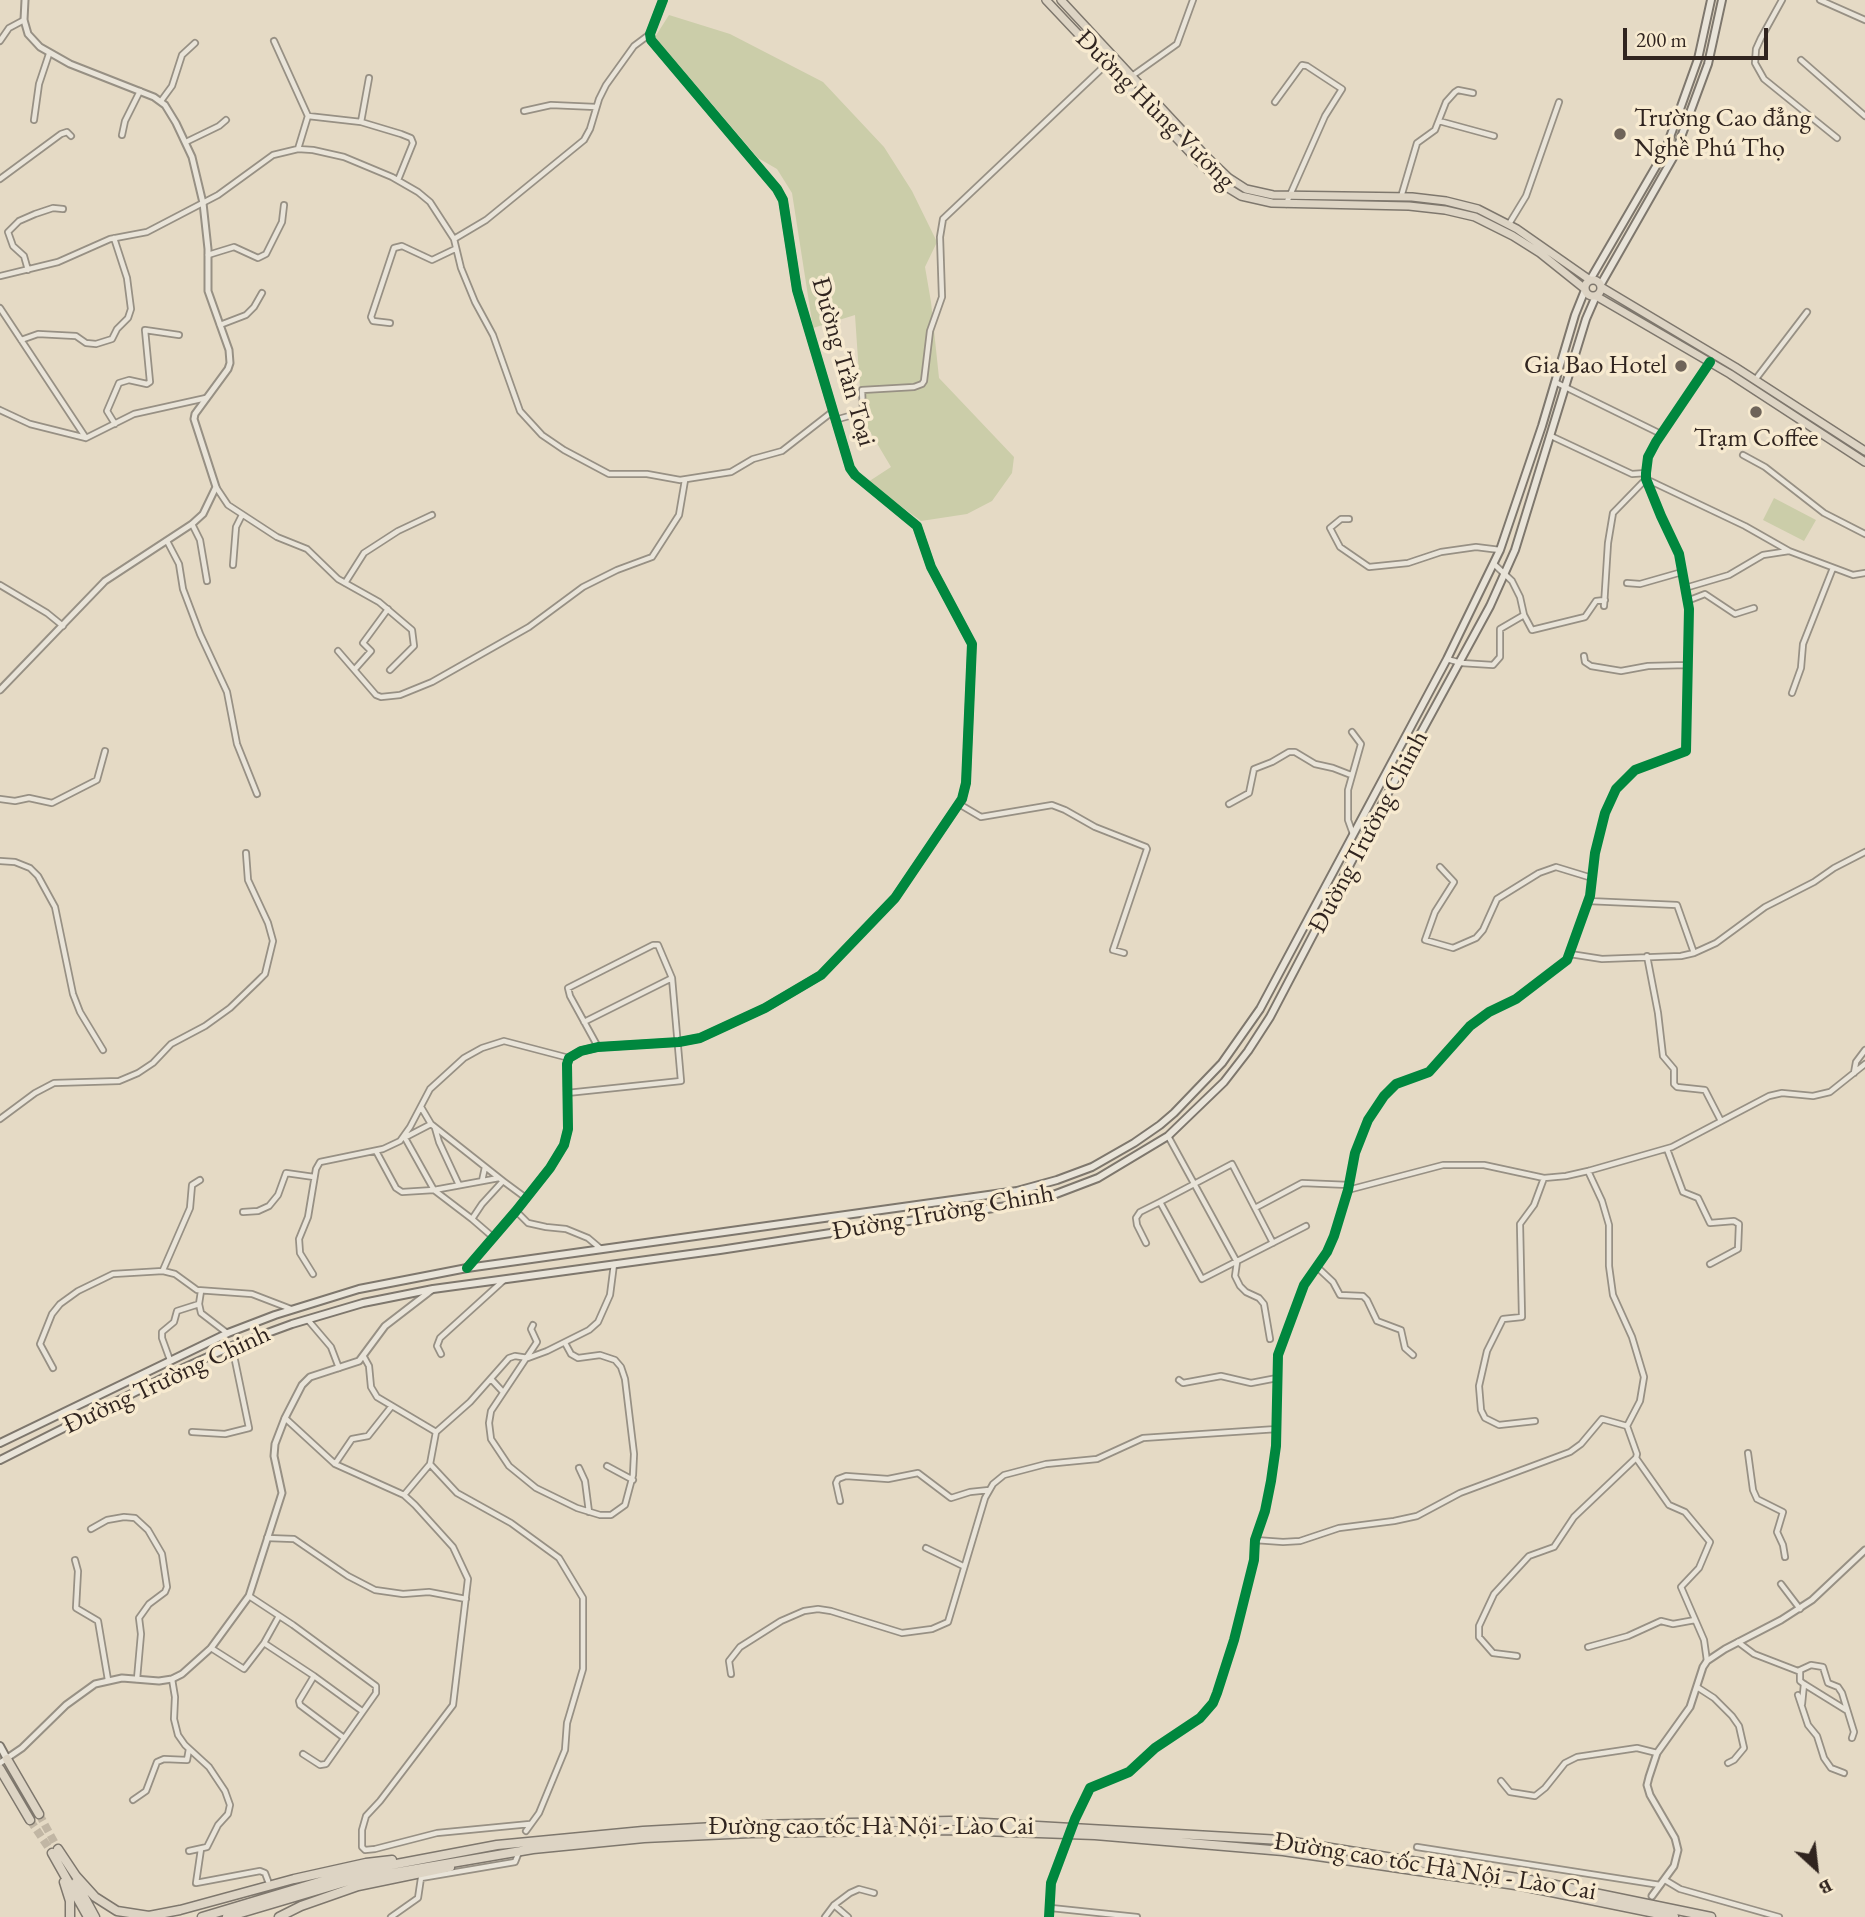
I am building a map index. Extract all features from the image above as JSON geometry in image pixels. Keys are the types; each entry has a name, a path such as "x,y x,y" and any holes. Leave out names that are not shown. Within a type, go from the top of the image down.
{"highway":[{"name":"Đường Hùng Vương","path":"1046,0 1223,185 1251,200 1286,204 1409,206 1475,217 1540,253 1585,290"},
{"name":"Đường Hùng Vương","path":"1061,0 1205,155 1237,184 1258,193 1401,197 1446,201 1478,209 1545,247 1590,281"},
{"path":"1865,450 1601,286 1596,280 1590,281 1585,290 1589,295 1596,296 1710,362 1865,462"},
{"path":"1596,296 1600,293 1601,286"},
{"path":"4,1761 39,1814"},
{"path":"0,1769 30,1820"},
{"name":"Đường cao tốc Hà Nội - Lào Cai","path":"202,1917 349,1873 497,1845 643,1830 899,1822 1040,1825 1281,1840 1536,1881 1711,1917"},
{"name":"Đường cao tốc Hà Nội - Lào Cai","path":"227,1917 352,1880 485,1856 644,1838 751,1833 954,1830 1095,1835 1283,1851 1522,1886 1674,1917"},
{"path":"55,1851 95,1897 117,1911 149,1916 358,1865 430,1857"},
{"path":"55,1851 69,1896 70,1917"},
{"path":"55,1851 88,1917"},
{"path":"55,1851 95,1917"},
{"path":"279,1915 358,1886 438,1870 485,1856"}],"main road":[{"path":"1590,281 1665,151 1698,59 1711,0"},
{"path":"1601,286 1613,260 1674,156 1708,64 1722,0"},
{"name":"Đường Trường Chinh","path":"0,1443 228,1333 359,1289 467,1268 1012,1192 1075,1174 1108,1159 1160,1125 1198,1090 1229,1054 1260,1009 1495,565 1585,290"},
{"name":"Đường Trường Chinh","path":"0,1460 168,1375 232,1346 363,1303 433,1289 1015,1205 1048,1197 1098,1178 1168,1136 1208,1099 1248,1051 1270,1017 1368,830 1461,663 1506,574 1596,296"},
{"path":"1198,1090 1208,1099"},
{"path":"1012,1192 1015,1205"},
{"path":"548,1256 550,1273"},
{"path":"162,1363 168,1375"},
{"path":"0,1746 4,1761"}],"street":[{"path":"25,0 24,20 33,41 50,54 161,101 186,142 203,203 208,291 229,350 228,369 195,414 194,423 216,487 225,503 281,539 307,550 332,574 379,601 412,630 414,646 390,670"},
{"path":"454,239 486,220 584,139 606,85 639,40 650,34 663,0"},
{"path":"1132,76 1177,44 1193,0"},
{"path":"1782,0 1756,49 1755,63 1764,79 1837,138"},
{"path":"1820,0 1865,20"},
{"path":"0,41 9,28 24,20"},
{"name":"Đường Trần Toại","path":"569,1058 581,1051 598,1047 679,1042 700,1038 785,997 821,975 895,898 959,804 967,783 972,644 931,567 917,526 855,475 846,458 797,290 780,194 651,40 650,34"},
{"path":"274,41 308,116 298,149"},
{"path":"161,101 172,86 182,55 195,43"},
{"path":"34,120 39,83 50,54"},
{"path":"835,419 863,412 862,390 915,387 922,384 930,331 942,297 940,237 943,219 1114,57"},
{"path":"1801,60 1865,116"},
{"path":"1275,102 1302,65 1342,89 1323,121 1286,204"},
{"path":"361,122 369,78"},
{"path":"122,135 125,121 140,91"},
{"path":"1401,197 1417,144 1436,130 1446,102 1455,92 1473,93"},
{"path":"1509,225 1526,196 1559,102"},
{"path":"524,111 551,105 596,107"},
{"path":"308,116 361,122 412,139 413,145 398,180"},
{"path":"186,142 226,120"},
{"path":"1439,121 1494,136"},
{"path":"0,179 57,136 68,132 71,136"},
{"path":"0,276 58,262 114,239 147,232 227,189 266,158 298,149 344,157 398,180 430,202 454,239 455,249 475,302 493,335 520,411 542,435 609,474 647,474 685,480 731,472 753,459 782,451 832,412"},
{"path":"208,255 234,247 258,258 266,254 282,222 284,205"},
{"path":"28,270 24,256 13,246 8,232 19,221 35,214 53,208 63,209"},
{"path":"21,340 38,334 76,337 88,343 102,344 111,341 117,329 128,318 131,309 127,278 114,239"},
{"path":"390,323 373,321 371,317 394,248 402,246 432,260 455,249"},
{"path":"220,325 246,315 262,293"},
{"path":"0,308 86,438"},
{"path":"1755,380 1807,312"},
{"path":"115,425 107,411 119,383 129,380 147,384 150,382 145,330 179,335"},
{"path":"1075,1819 1090,1787 1129,1772 1155,1748 1200,1718 1213,1703 1236,1632 1254,1560 1255,1540 1271,1481 1277,1429 1278,1355 1304,1285 1334,1236 1363,1130 1390,1089 1402,1081 1429,1072 1470,1026 1489,1012 1516,999 1562,966 1570,954 1588,901 1595,853 1605,813 1616,789 1632,772 1686,751 1689,617 1687,601 1679,554 1646,476 1648,457 1710,362"},
{"path":"1555,382 1661,435"},
{"path":"0,410 30,424 86,438 134,414 209,398"},
{"path":"1552,436 1632,474 1646,476 1789,551 1857,576 1865,573"},
{"path":"1743,455 1765,467 1824,513 1865,534"},
{"path":"1495,565 1506,574 1520,597 1530,628 1536,630 1585,617 1596,601 1604,603 1613,513 1646,476"},
{"path":"338,651 376,695 400,695 432,682 519,633 583,587 652,557 680,515 685,480"},
{"path":"0,690 105,581 203,514 216,487"},
{"path":"233,565 235,529 242,515"},
{"path":"345,583 364,553 398,531 432,515"},
{"path":"1349,519 1341,519 1330,528 1340,547 1369,567 1408,563 1441,552 1476,547 1500,550"},
{"path":"192,524 200,540 207,581"},
{"path":"167,541 178,564 183,589 200,634 227,692 237,744 257,794"},
{"path":"1685,588 1729,575 1763,555 1789,551"},
{"path":"1791,693 1801,668 1803,644 1833,568"},
{"path":"1627,583 1640,584 1682,572"},
{"path":"0,585 63,626"},
{"path":"1687,601 1705,594 1735,614 1754,608"},
{"path":"355,669 371,652 363,643 388,609"},
{"path":"1447,659 1490,666 1497,663 1500,657 1500,629 1524,615"},
{"path":"1584,656 1591,666 1620,671 1648,666 1687,665"},
{"path":"1352,732 1360,741 1361,747 1351,775 1348,803 1348,820 1353,834"},
{"path":"0,799 15,801 29,798 52,803 97,780 105,751"},
{"path":"1229,804 1249,793 1254,769 1289,752 1295,752 1315,764 1351,775"},
{"path":"959,804 981,817 1052,805 1095,827 1146,847 1112,950 1124,953"},
{"path":"1570,954 1602,958 1681,956 1694,953 1716,943 1766,907 1865,852"},
{"path":"0,1119 35,1093 54,1083 119,1081 138,1073 153,1063 171,1044 205,1026 230,1008 265,974 272,941 268,923 248,880 246,853"},
{"path":"0,861 15,862 30,868 38,876 55,906 75,1002 103,1050"},
{"path":"1440,867 1454,882 1436,912 1425,940 1453,948 1476,938 1483,930 1497,899 1539,873 1556,867 1592,878"},
{"path":"1588,901 1677,905 1694,953"},
{"path":"568,1093 678,1082 681,1078 672,978 658,945 653,945 569,988 568,992 598,1047"},
{"path":"1647,956 1663,1056 1673,1066 1674,1084 1677,1087 1705,1090 1721,1121"},
{"path":"584,1022 672,978"},
{"path":"402,1139 430,1088 464,1058 497,1041 510,1041 569,1058 568,1129 564,1145 550,1168 495,1238 467,1268"},
{"path":"1854,1073 1856,1062 1865,1050"},
{"path":"1255,1208 1302,1183 1348,1187 1444,1165 1484,1165 1544,1178 1588,1171 1667,1149 1776,1094 1812,1097 1830,1092 1865,1064"},
{"path":"421,1107 433,1126 459,1185"},
{"path":"433,1126 526,1198"},
{"path":"313,1273 300,1253 299,1245 308,1217 317,1166 324,1160 376,1150 433,1126"},
{"path":"1168,1136 1237,1262 1235,1276 1240,1286 1264,1304 1270,1339"},
{"path":"402,1139 434,1190 495,1238"},
{"path":"1667,1149 1683,1192 1698,1198 1710,1223 1734,1221 1739,1224 1738,1250 1710,1264"},
{"path":"376,1150 398,1191 434,1190 501,1179"},
{"path":"1146,1243 1136,1218 1140,1212 1232,1164 1273,1243"},
{"path":"482,1181 485,1167"},
{"path":"1588,1171 1602,1201 1609,1225 1609,1266 1613,1295 1632,1337 1644,1377 1640,1401 1627,1426 1636,1449 1636,1458 1668,1505 1685,1512 1710,1542 1699,1568 1681,1587 1704,1640 1707,1661 1690,1707 1657,1753 1649,1777 1648,1791 1675,1838 1678,1850 1674,1866 1652,1896"},
{"path":"243,1212 258,1211 269,1206 278,1195 286,1173 314,1177"},
{"path":"1535,1421 1499,1424 1485,1418 1480,1410 1479,1386 1487,1351 1503,1319 1522,1317 1520,1224 1534,1205 1544,1178"},
{"path":"472,1219 501,1179"},
{"path":"163,1271 190,1208 192,1185 200,1180"},
{"path":"1160,1202 1202,1279 1306,1226"},
{"path":"516,1211 528,1223 576,1232 601,1249"},
{"path":"404,1495 430,1464 436,1432 509,1358 528,1358 565,1343 598,1322 610,1295 614,1264"},
{"path":"1317,1267 1333,1282 1339,1295 1365,1297 1377,1321 1401,1330 1405,1348 1413,1355"},
{"path":"53,1368 40,1342 52,1314 60,1304 83,1288 113,1274 163,1271 175,1274 201,1291 252,1293 293,1310"},
{"path":"441,1354 437,1346 440,1338 505,1279"},
{"path":"4,1761 88,1688 108,1680 172,1679 182,1674 211,1648 249,1596 282,1493 274,1451 285,1418 305,1381 310,1377 354,1364 364,1357 377,1334 385,1326 433,1289"},
{"path":"201,1291 201,1313 228,1333"},
{"path":"170,1360 162,1332 174,1322 176,1312 199,1304"},
{"path":"308,1320 331,1347 339,1368"},
{"path":"533,1325 531,1329 537,1340 528,1358 491,1411 491,1439 516,1473 536,1489 589,1512 606,1516 625,1505 633,1480 632,1432 627,1388 621,1367 615,1360 606,1356 578,1358 565,1343"},
{"path":"192,1432 225,1434 249,1428 232,1346"},
{"path":"364,1357 369,1366 373,1393 391,1407 436,1432"},
{"path":"1179,1380 1183,1383 1221,1376 1251,1382 1276,1378"},
{"path":"491,1379 503,1392"},
{"path":"335,1464 352,1439 368,1436 391,1407"},
{"path":"285,1418 335,1464 404,1495 453,1547 467,1572 469,1582 459,1641 453,1705 366,1816 362,1830 363,1849 369,1850 437,1833 530,1824"},
{"path":"1255,1540 1300,1541 1339,1528 1417,1516 1460,1493 1570,1451 1581,1444 1602,1419 1627,1426"},
{"path":"731,1674 729,1661 740,1647 780,1621 804,1611 827,1610 902,1633 943,1625 950,1618 952,1602 976,1520 989,1490 1004,1475 1046,1464 1097,1459 1143,1438 1277,1429"},
{"path":"1748,1453 1753,1490 1757,1499 1783,1512 1777,1532 1783,1545 1784,1557"},
{"path":"1517,1656 1493,1653 1479,1637 1479,1626 1494,1594 1530,1556 1554,1546 1574,1517 1636,1458"},
{"path":"430,1464 457,1493 511,1523 559,1558 583,1598 584,1660 567,1723 565,1750 539,1814 526,1831"},
{"path":"607,1466 633,1480"},
{"path":"579,1468 585,1481 589,1512"},
{"path":"840,1501 836,1483 838,1479 846,1476 888,1479 918,1473 951,1498 989,1490"},
{"path":"91,1529 107,1520 135,1518 148,1530 162,1555 167,1587 139,1618 141,1634 136,1679"},
{"path":"266,1538 299,1541 348,1576 375,1590 403,1594 429,1592 467,1600"},
{"path":"926,1548 963,1566"},
{"path":"1707,1661 1800,1609 1865,1550"},
{"path":"75,1560 78,1571 76,1608 98,1621 108,1680"},
{"path":"1781,1584 1800,1609"},
{"path":"249,1596 373,1683 377,1689 330,1760 323,1765 303,1754"},
{"path":"211,1648 244,1669 264,1643 279,1616"},
{"path":"1588,1647 1628,1636 1661,1621 1673,1624 1695,1620"},
{"path":"1738,1642 1754,1654 1800,1671 1811,1665 1823,1667 1828,1683 1838,1687 1842,1693 1854,1733 1852,1738"},
{"path":"264,1643 362,1711"},
{"path":"1800,1671 1800,1681 1846,1710"},
{"path":"314,1676 299,1703 344,1738"},
{"path":"172,1679 175,1725 180,1739 209,1767 225,1791 230,1805 228,1814 218,1825 207,1847 189,1851"},
{"path":"1802,1710 1804,1684"},
{"path":"1697,1687 1714,1698 1739,1726 1744,1748 1728,1763"},
{"path":"1798,1695 1808,1725 1817,1736 1824,1758 1830,1768 1844,1773"},
{"path":"1500,1781 1510,1792 1535,1796 1565,1763 1577,1756 1637,1748 1657,1753"},
{"path":"133,1800 146,1791 157,1762 163,1759 187,1760 189,1749"},
{"path":"1049,1917 1051,1883 1068,1839"},
{"path":"1416,1847 1660,1885"},
{"path":"201,1849 196,1883 260,1871 265,1873 268,1881"},
{"path":"391,1917 418,1898 421,1878 516,1862 519,1851"},
{"path":"1665,1880 1680,1889 1779,1917"},
{"path":"825,1917 834,1905 854,1890 874,1893"},
{"path":"834,1905 848,1917"},
{"path":"277,1906 279,1915"},
{"path":"1051,1909 1137,1917"}],"green space":[{"path":"669,15 730,34 823,82 884,147 912,191 937,242 925,267 939,378 1014,457 1012,473 992,501 967,514 921,521 868,482 891,467 862,418 855,315 813,328 792,193 777,169 758,158 655,37"},
{"path":"1774,498 1816,520 1804,541 1763,520"}],"tunnel":[{"path":"39,1814 58,1849"},
{"path":"30,1820 52,1853"}],"cycle path":[{"path":"467,1268 550,1168 564,1145 568,1129 569,1058 581,1051 598,1047 679,1042 700,1038 765,1008 821,975 895,898 962,799 966,783 972,644 931,567 917,526 850,468 797,290 783,200 777,189 651,40 650,34 663,0"},
{"path":"1049,1917 1051,1883 1075,1819 1090,1788 1129,1772 1155,1748 1200,1718 1213,1703 1234,1640 1254,1560 1255,1540 1271,1481 1276,1446 1278,1355 1304,1285 1327,1252 1334,1236 1348,1190 1355,1153 1368,1120 1384,1096 1396,1084 1429,1072 1470,1026 1489,1012 1516,999 1567,960 1590,896 1595,853 1605,813 1616,789 1635,770 1686,751 1689,609 1679,554 1661,516 1646,473 1648,457 1656,442 1710,362"}],"place":[{"name":"Trường Cao đẳng Nghề Phú Thọ","path":"1620,134"},
{"name":"Gia Bao Hotel","path":"1681,366"},
{"name":"Trạm Coffee","path":"1756,412"}]}
